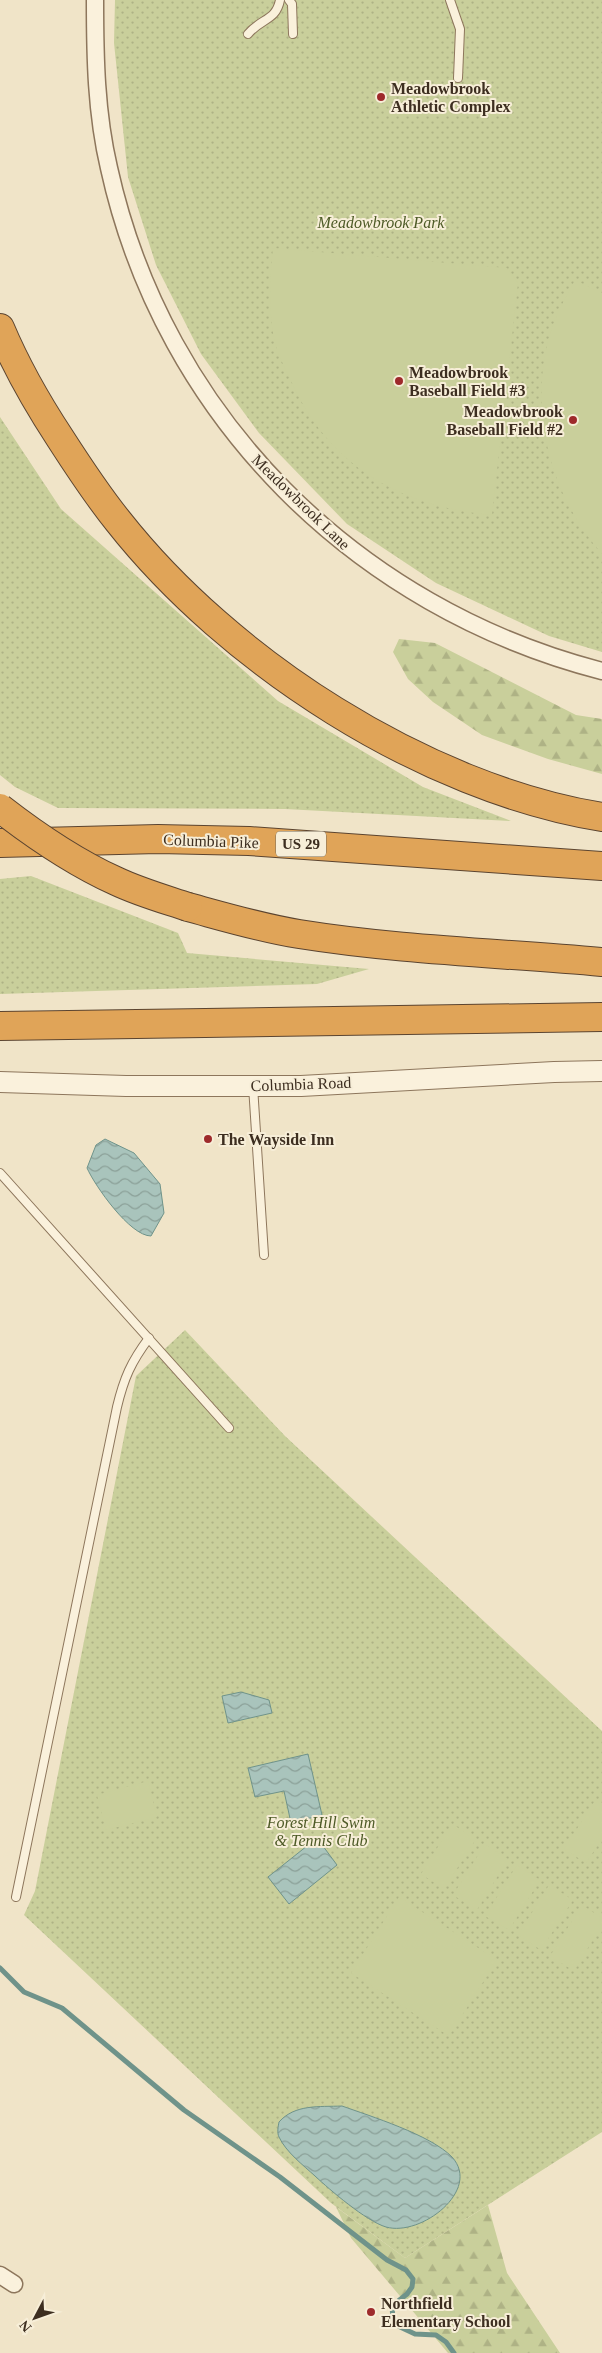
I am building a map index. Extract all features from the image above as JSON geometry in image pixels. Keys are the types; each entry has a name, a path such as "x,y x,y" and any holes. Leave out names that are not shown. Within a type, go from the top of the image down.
{"highway":[{"path":"0,328 40,406 76,463 118,521 157,566 248,650 303,691 360,726 410,752 463,776 524,798 602,817"},
{"path":"0,808 28,830 76,861 117,882 188,907 252,925 363,942 602,962"},
{"name":"Columbia Pike","path":"0,843 158,839 249,841 602,866"},
{"path":"0,1026 602,1017"}],"street":[{"name":"Meadowbrook Lane","path":"95,0 95,65 100,120 109,168 120,211 132,250 152,298 191,371 218,412 248,451 280,487 340,542 378,570 427,601 481,629 528,650 602,671"},
{"name":"Columbia Road","path":"0,1082 126,1086 301,1086 602,1071"},
{"path":"0,2275 14,2284"}],"lane":[{"path":"248,34 261,22 271,18 277,11 280,0"},
{"path":"289,0 292,4 293,34"},
{"path":"450,0 460,29 458,78"},
{"path":"253,1086 264,1255"},
{"path":"0,1173 229,1428"},
{"path":"16,1897 116,1407 124,1377 134,1357 149,1338"}],"green space":[{"name":"Meadowbrook Park","path":"115,0 602,0 602,652 549,636 436,583 347,524 259,433 201,354 156,265 128,177 114,43"},
{"name":"Meadowbrook Baseball Field #3","path":"273,248 507,268 518,283 492,515 428,503 399,492 372,477 348,459 326,437 307,411 286,371 275,344 270,304"},
{"name":"Meadowbrook Baseball Field #2","path":"575,280 602,293 602,554 582,528 566,500 554,470 546,438 542,405 543,373 548,341 559,310"},
{"path":"0,417 61,509 278,701 423,787 511,821 285,809 58,808 15,787 0,775"},
{"path":"399,639 435,643 576,715 602,719 602,774 548,759 482,735 433,702 408,679 393,652"},
{"path":"31,876 178,933 187,953 369,969 317,984 0,994 0,879"},
{"name":"Forest Hill Swim & Tennis Club","path":"185,1330 285,1436 602,1731 602,2132 405,2258 331,2203 24,1915 35,1891 136,1376"},
{"path":"148,1781 157,1817 106,1830 97,1795"},
{"path":"596,1799 602,1803 602,1839 586,1863 564,1849"},
{"path":"452,1824 476,1839 444,1889 421,1874"},
{"path":"485,1844 508,1859 477,1910 453,1895"},
{"path":"517,1865 540,1880 509,1930 485,1916"},
{"path":"549,1885 573,1900 541,1950 518,1935"},
{"path":"399,1897 497,1960 449,2036 351,1973"},
{"path":"582,1905 602,1918 602,1925 574,1971 550,1956"},
{"path":"488,2205 507,2273 560,2353 448,2353 351,2238 336,2207 405,2258"}],"water":[{"path":"105,1139 134,1153 160,1184 164,1213 151,1236 133,1228 114,1209 97,1186 87,1168 96,1145"},
{"path":"241,1692 269,1700 272,1713 228,1723 222,1696"},
{"path":"308,1754 322,1815 291,1823 284,1791 255,1797 248,1768"},
{"path":"317,1838 337,1865 289,1904 268,1877"},
{"path":"342,2106 415,2134 430,2141 452,2157 459,2170 459,2183 454,2196 430,2218 415,2225 400,2228 386,2227 378,2224 349,2204 290,2153 282,2143 278,2132 279,2122 292,2112 316,2107"}],"waterway":[{"path":"0,1968 24,1992 62,2008 184,2110 280,2177 387,2260 406,2270 413,2279 412,2287 407,2294 392,2306 393,2320 398,2326 415,2334 436,2335 446,2342 454,2353"}],"place":[{"name":"Meadowbrook Athletic Complex","path":"381,97"},
{"name":"Meadowbrook Baseball Field #3","path":"399,381"},
{"name":"Meadowbrook Baseball Field #2","path":"573,420"},
{"name":"The Wayside Inn","path":"208,1139"},
{"name":"Northfield Elementary School","path":"371,2312"}]}
